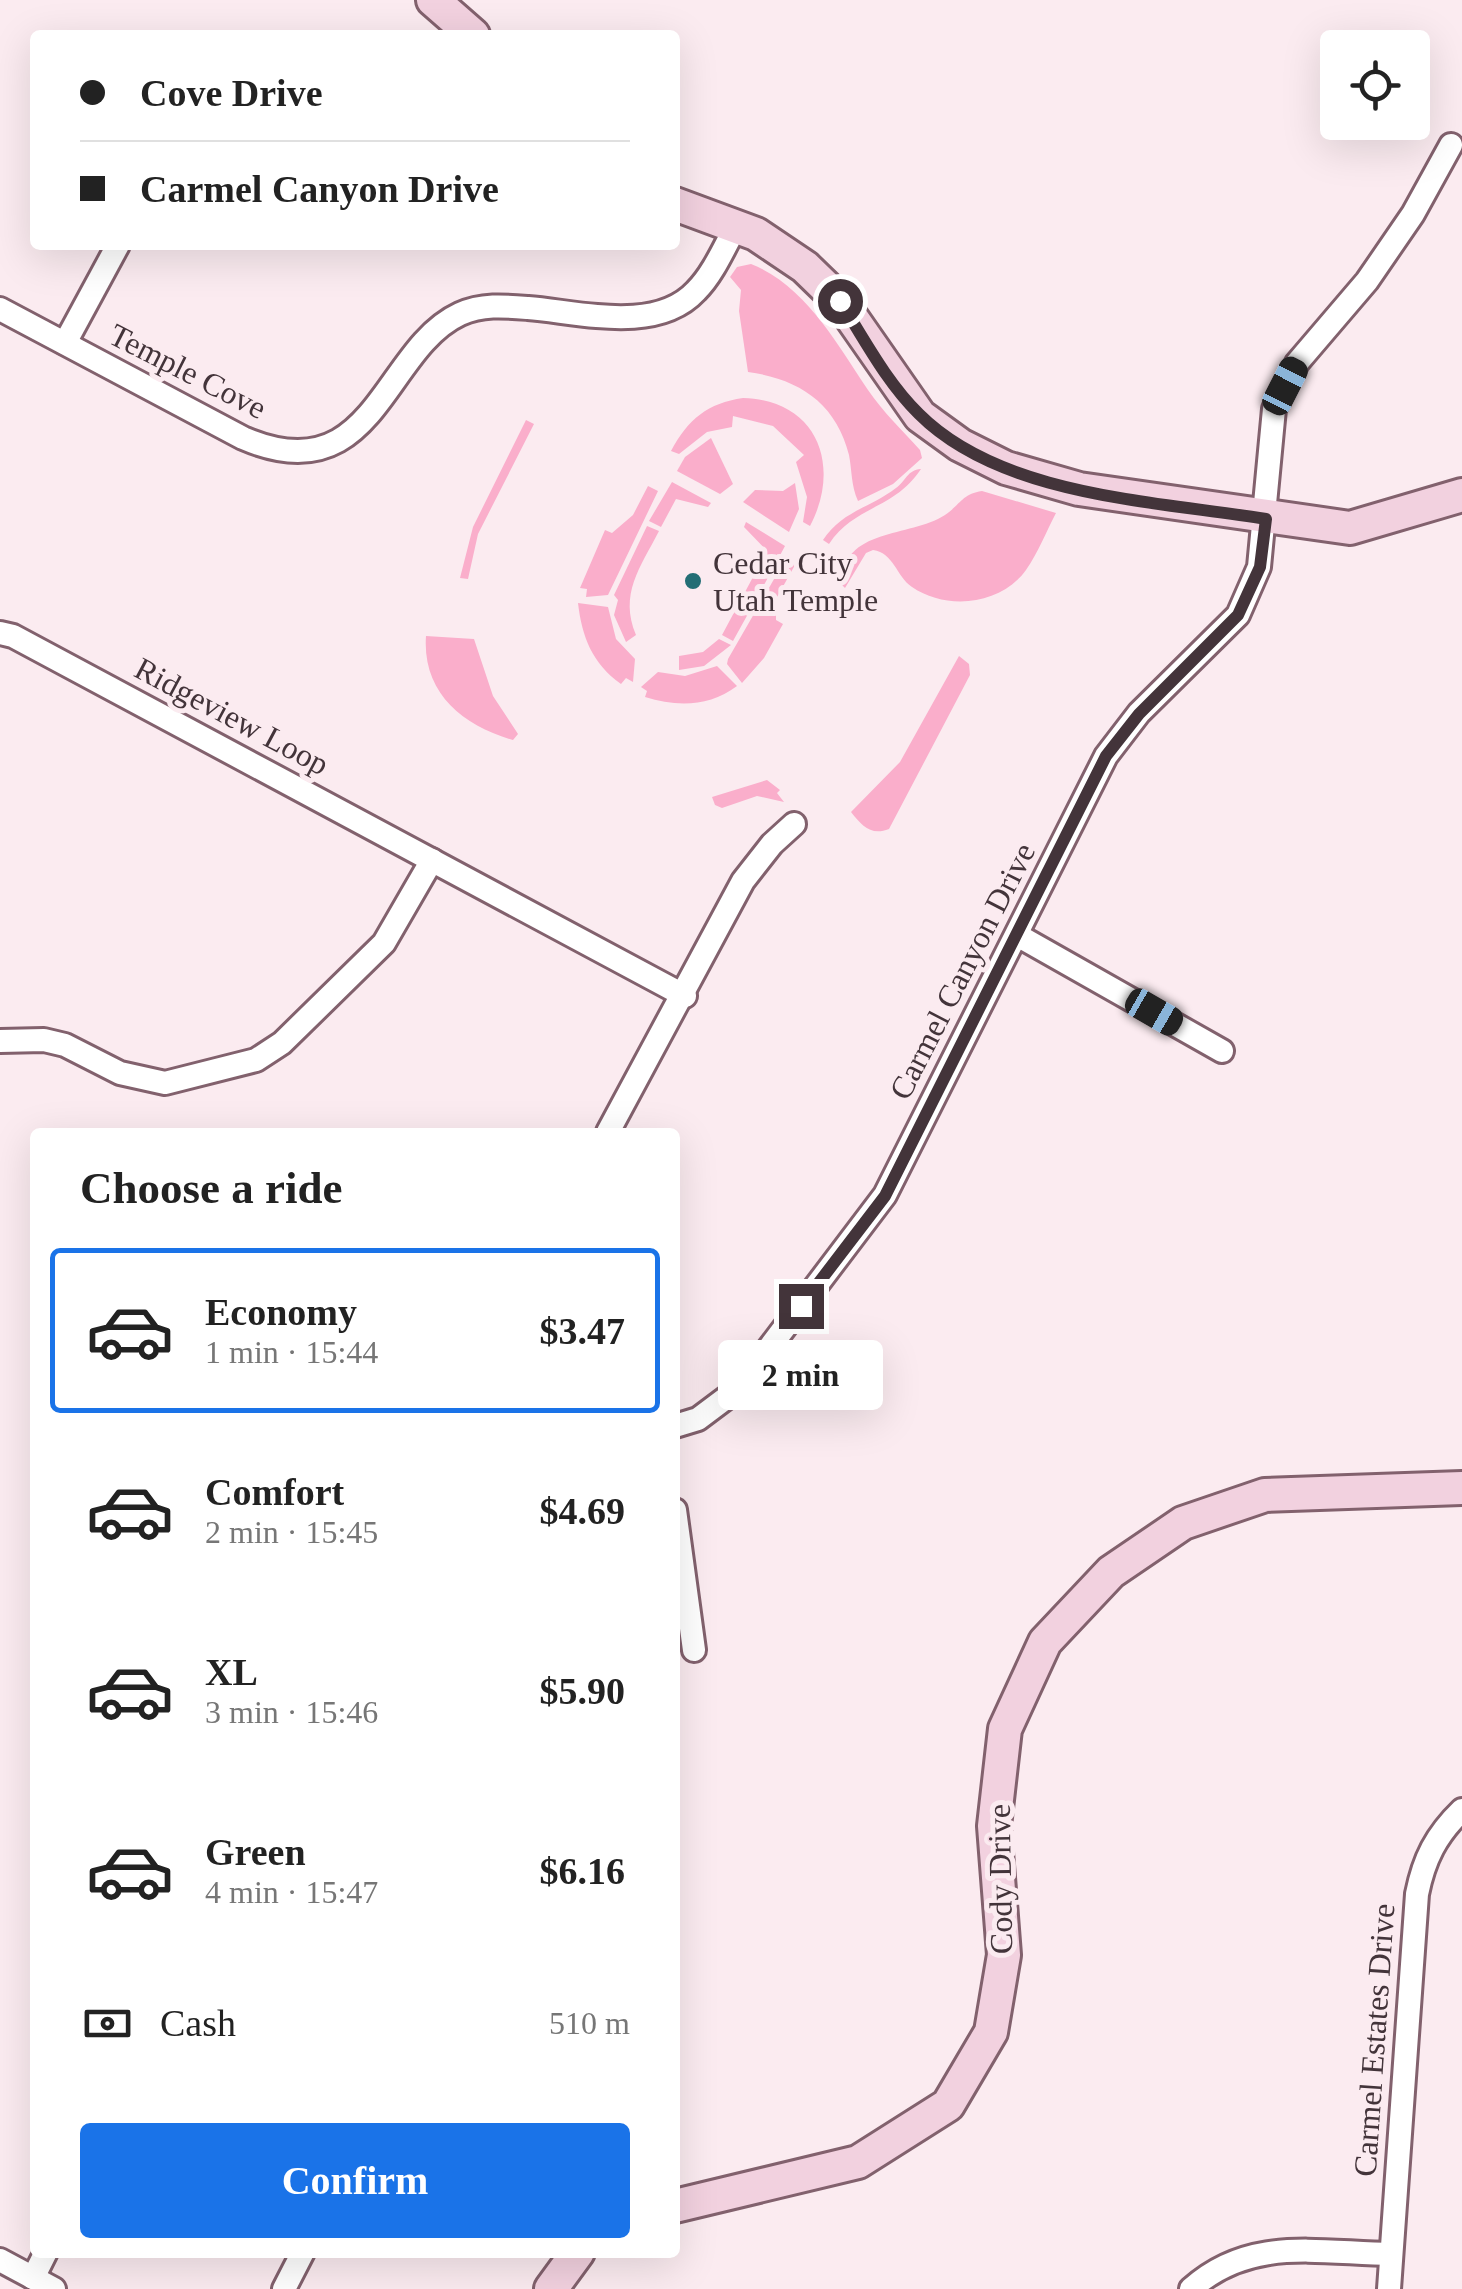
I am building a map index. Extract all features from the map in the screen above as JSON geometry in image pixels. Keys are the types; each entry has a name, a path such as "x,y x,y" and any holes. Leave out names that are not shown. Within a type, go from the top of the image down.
{"street":[{"path":"433,0 467,30"},
{"name":"Carmel Canyon Drive","path":"680,1424 698,1419 738,1390 885,1196 1106,756 1139,714 1238,615 1260,567 1274,409 1297,363 1367,281 1413,214 1451,144"},
{"path":"680,206 736,226 790,254 824,283 904,398 960,445 1006,468 1054,484 1266,519 1350,528 1462,494"},
{"name":"Temple Cove","path":"0,308 256,444 285,450 317,446 363,422 432,335 460,314 493,306 636,317 662,313 698,290 736,226"},
{"path":"65,344 115,250"},
{"name":"Ridgeview Loop","path":"0,634 12,636 685,996"},
{"path":"610,1128 685,996 743,881 772,844 794,824"},
{"path":"0,1041 44,1040 65,1046 120,1074 164,1083 256,1060 282,1043 384,943 432,860"},
{"path":"1017,935 1222,1051"},
{"name":"Cody Drive","path":"680,2205 858,2162 948,2105 991,2032 1004,1956 994,1826 1005,1729 1045,1642 1111,1572 1184,1524 1265,1496 1462,1488"},
{"path":"680,1547 694,1650"},
{"name":"Carmel Estates Drive","path":"1389,2289 1417,1894 1423,1864 1436,1840 1462,1810"},
{"path":"1192,2289 1232,2259 1258,2251 1391,2254"},
{"path":"33,2278 43,2258"},
{"path":"284,2289 300,2258"},
{"path":"551,2289 574,2258"},
{"path":"0,2260 54,2289"}],"shaded area":[{"path":"751,264 771,274 804,301 874,398 920,450 922,458 893,484 858,501 843,437 825,408 799,388 748,372 739,311 741,290 730,277 737,267"},
{"path":"743,398 789,410 805,423 816,440 823,481 810,526 803,522 807,497 796,462 804,455 773,426 733,416 732,427 707,432 679,454 671,451 700,414"},
{"path":"526,420 534,424 478,534 468,579 460,578 473,527"},
{"path":"711,438 733,484 720,494 677,471 685,457"},
{"path":"921,469 899,493 851,522 829,544 823,540 839,522"},
{"path":"672,482 711,503 708,507 676,499 661,527 649,521"},
{"path":"795,483 799,509 789,532 743,502 755,490 783,491"},
{"path":"648,486 658,491 608,595 586,597 587,589 580,588 605,530 612,533 633,515"},
{"path":"982,491 1056,513 1026,570 1003,591 973,601 926,595 912,587 886,556 873,550 866,553 845,588 841,584 853,552 865,543 930,522 966,497"},
{"path":"746,522 785,546 778,559 769,560 775,565 733,641 722,635 767,551 744,527"},
{"path":"647,526 659,531 634,581 630,607 636,635 626,642 614,615 618,600 614,595"},
{"path":"785,560 795,565 776,599 776,620 783,624 764,658 742,683 727,664 728,659"},
{"path":"578,603 608,607 616,639 635,659 633,682 626,678 621,684 596,658 582,627"},
{"path":"426,636 474,639 493,696 518,734 513,740 478,726 449,704 431,674"},
{"path":"719,639 731,645 704,666 679,670 679,656 703,652"},
{"path":"959,656 969,664 970,675 889,829 867,828 851,812 900,762"},
{"path":"717,666 737,686 715,698 681,703 657,700 645,697 647,691 641,687 658,672 685,676"},
{"path":"767,780 780,790 777,793 784,802 757,796 722,808 715,805 712,797"}],"place":[{"name":"Cedar City Utah Temple","path":"693,581"}],"route":[{"path":"801,1306 885,1196 1106,756 1139,714 1238,615 1260,567 1266,519 1054,484 982,458 920,416 890,379 840,301"}]}
